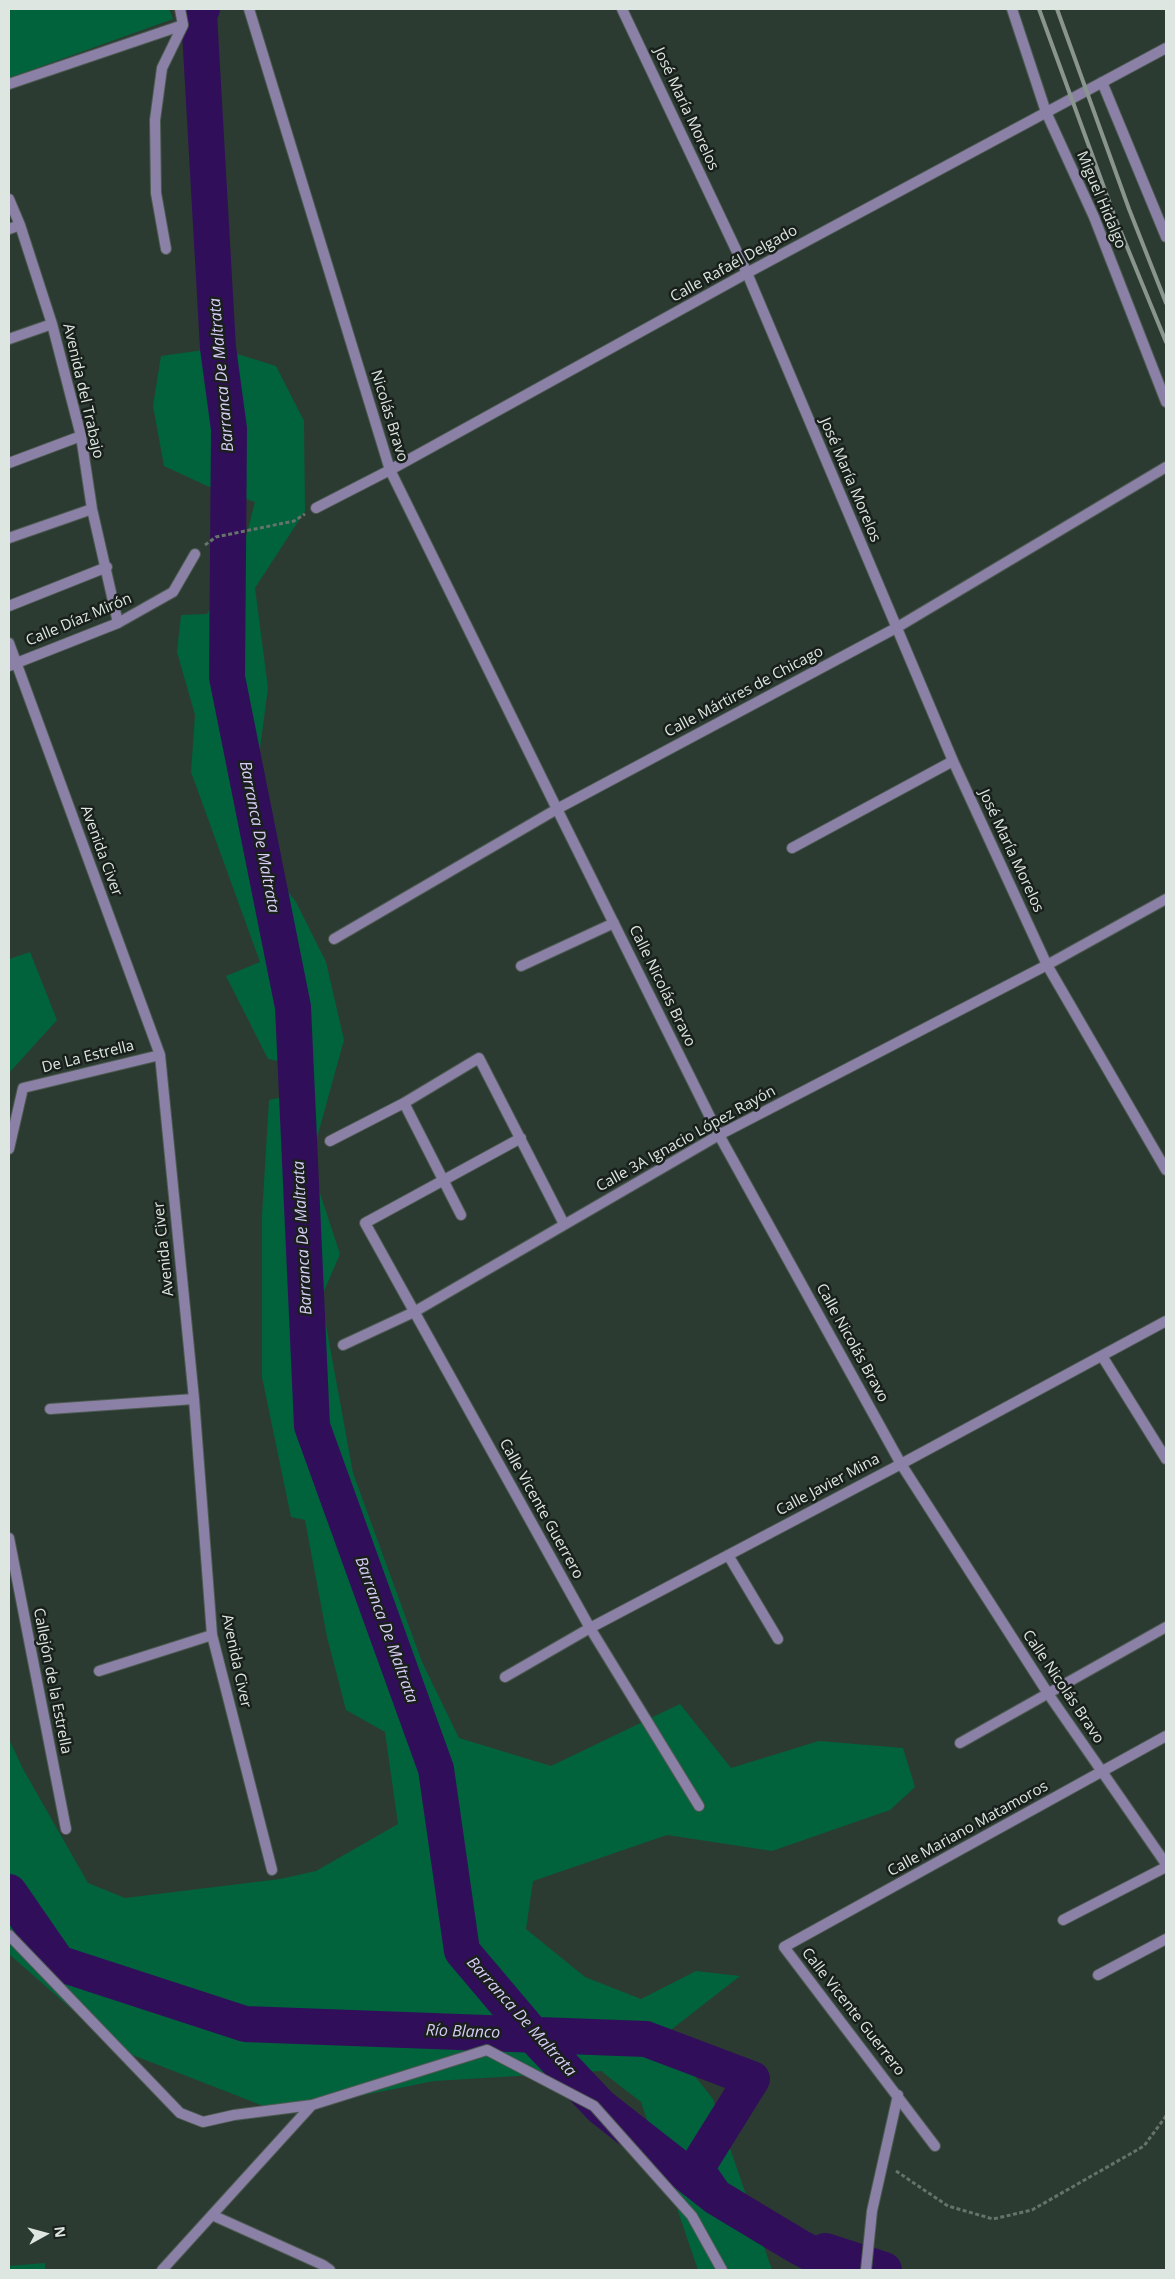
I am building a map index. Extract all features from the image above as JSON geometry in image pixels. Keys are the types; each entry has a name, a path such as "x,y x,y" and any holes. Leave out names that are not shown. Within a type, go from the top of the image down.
{"street":[{"path":"166,249 156,193 155,120 162,68 184,25 180,9"},
{"name":"Nicolás Bravo","path":"249,9 390,470 557,809"},
{"name":"José María Morelos","path":"622,9 747,273 953,761 1047,965 1166,1170"},
{"name":"Miguel Hidalgo","path":"1012,9 1046,112 1094,217 1166,402"},
{"path":"9,84 184,25"},
{"name":"Calle Rafaél Delgado","path":"316,508 390,470 747,273 1166,48"},
{"path":"1102,82 1166,237"},
{"name":"Avenida del Trabajo","path":"10,204 20,225 52,324 81,436 92,509 107,568 118,623"},
{"path":"9,229 20,225"},
{"path":"9,340 52,324"},
{"path":"9,463 81,436"},
{"name":"Calle Mártires de Chicago","path":"334,939 557,809 896,628 1166,468"},
{"path":"9,538 92,509"},
{"name":"Calle Díaz Mirón","path":"12,664 118,623 173,592 195,554"},
{"path":"9,606 107,568"},
{"name":"Avenida Civer","path":"9,643 12,664 160,1055 194,1399 212,1635 272,1870"},
{"path":"792,848 953,761"},
{"name":"Calle Nicolás Bravo","path":"557,809 719,1135 901,1464 1049,1695 1166,1866"},
{"name":"Calle 3A Ignacio López Rayón","path":"342,1345 414,1312 719,1135 1047,965 1166,899"},
{"path":"521,966 614,923"},
{"name":"De La Estrella","path":"9,1149 23,1088 160,1055"},
{"path":"330,1141 404,1102 479,1058 564,1224"},
{"path":"404,1102 461,1215"},
{"path":"444,1181 521,1138"},
{"name":"Calle Vicente Guerrero","path":"444,1181 365,1223 590,1628 699,1806"},
{"name":"Calle Javier Mina","path":"505,1678 590,1628 901,1464 1166,1321"},
{"path":"1102,1356 1166,1459"},
{"path":"50,1409 194,1399"},
{"name":"Callejón de la Estrella","path":"9,1538 66,1829"},
{"path":"728,1555 778,1639"},
{"path":"960,1743 1049,1695 1166,1627"},
{"path":"99,1671 212,1635"},
{"name":"Calle Mariano Matamoros","path":"784,1948 1166,1736"},
{"path":"1063,1920 1166,1866"},
{"path":"9,1935 180,2113 203,2122 234,2115 312,2105 487,2050 594,2106 692,2216 722,2270"},
{"path":"1098,1974 1166,1939"},
{"name":"Calle Vicente Guerrero","path":"784,1948 898,2095 935,2146"},
{"name":"Calle Vicente Guerrero","path":"866,2270 872,2211 898,2095"},
{"path":"162,2270 312,2105"},
{"path":"212,2215 323,2265 330,2270"}],"path":[{"path":"216,537 294,521"},
{"path":"883,2162 948,2206 993,2219 1032,2210 1144,2146 1166,2116"}],"green space":[{"path":"9,9 169,9 173,19 9,78"},
{"path":"218,348 276,366 304,421 305,511 255,588 268,688 248,839 296,902 326,962 344,1040 310,1163 340,1254 321,1298 353,1473 422,1662 459,1738 551,1766 680,1704 731,1768 819,1741 903,1748 915,1787 890,1810 772,1851 667,1835 533,1881 526,1929 585,1977 641,1999 696,1971 740,1976 663,2036 713,2099 772,2270 698,2270 641,2102 601,2071 434,2081 279,2112 117,2049 9,1954 9,1739 23,1769 88,1883 125,1898 280,1879 316,1871 398,1824 385,1732 346,1710 327,1637 305,1520 291,1517 262,1377 262,1216 269,1100 287,1096 293,1064 268,1059 226,976 260,962 191,772 195,715 177,652 181,615 207,614 241,556 255,502 207,486 164,466 153,406 161,356"},
{"path":"30,952 57,1020 9,1073 9,959"},
{"path":"45,2263 45,2270 9,2270 9,2266"}],"waterway":[{"name":"Barranca De Maltrata","path":"202,9 199,14 218,348 229,429 227,677 293,1007 312,1426 436,1769 462,1951 533,2035 601,2107 716,2197 799,2247 843,2270"},
{"name":"Río Blanco","path":"9,1892 58,1963 245,2024 646,2039 752,2079 696,2169 715,2196"},
{"name":"Río Blanco","path":"825,2251 884,2270"}],"railway":[{"path":"1039,9 1114,215 1166,342"},
{"path":"1057,9 1129,209 1166,303"}]}
